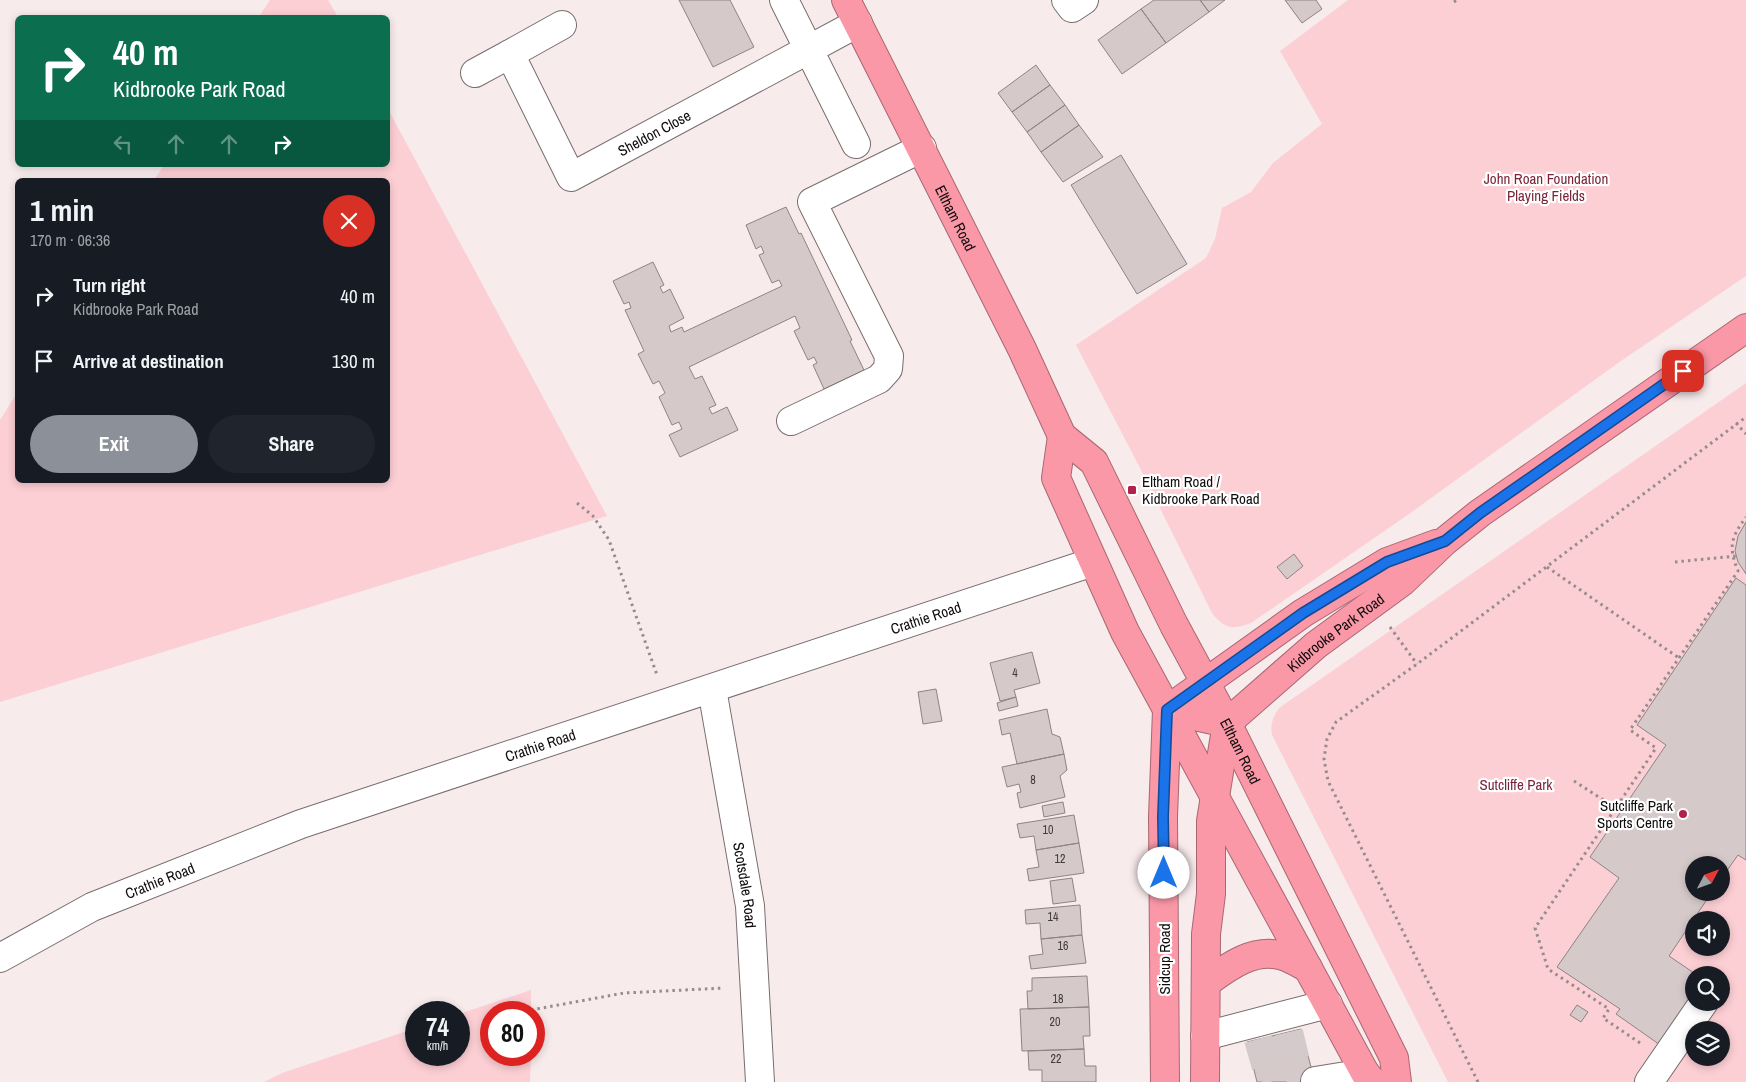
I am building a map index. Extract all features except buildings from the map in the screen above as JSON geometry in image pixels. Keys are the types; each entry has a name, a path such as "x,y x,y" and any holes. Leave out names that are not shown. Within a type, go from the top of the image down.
{"highway":[{"name":"Eltham Road","path":"852,12 1022,349 1062,436 1094,462 1174,625 1187,696 1214,794 1369,1078"},
{"name":"Kidbrooke Park Road","path":"1227,723 1316,645 1402,582 1445,541 1480,513 1746,328"},
{"name":"Eltham Road","path":"1062,436 1056,478 1125,632 1187,696 1227,723 1394,1058 1397,1082"},
{"name":"Kidbrooke Park Road","path":"1187,696 1303,613 1387,562 1445,541"},
{"path":"1187,696 1227,723 1211,821 1211,894 1206,934 1205,1082"},
{"name":"Sidcup Road","path":"1165,1082 1163,817 1187,696"},
{"path":"1206,983 1226,968 1250,956 1267,954 1283,956 1308,968"}],"street":[{"path":"784,0 856,144"},
{"name":"Sheldon Close","path":"510,54 571,177 808,50 852,12"},
{"path":"475,73 562,25"},
{"path":"791,421 879,379 888,369 889,356 812,202 922,148"},
{"name":"Crathie Road","path":"0,958 92,907 301,824 1093,562"},
{"name":"Scotsdale Road","path":"712,689 750,906 760,1082"},
{"path":"1206,1036 1256,1032 1287,1023 1328,1004"},
{"path":"1649,1082 1698,1011"},
{"path":"1315,1081 1369,1078"}],"path":[{"path":"1478,1082 1328,781 1324,759 1327,739 1336,722 1418,664 1746,417"},
{"path":"1736,423 1746,434"},
{"path":"577,503 593,516 609,540 668,704"},
{"path":"1664,1060 1603,1018 1609,1009 1548,969 1535,928 1656,748 1630,730 1738,571 1732,539 1746,517"},
{"path":"1675,562 1734,556"},
{"path":"1547,567 1679,658"},
{"path":"1392,631 1418,664"},
{"path":"1574,781 1616,808"},
{"path":"545,1007 624,993 755,987"}],"green space":[{"path":"270,0 328,0 337,15 260,15"},
{"name":"John Roan Foundation Playing Fields","path":"1348,0 1746,0 1746,276 1618,363 1409,514 1251,623 1239,627 1229,627 1212,613 1076,345 1206,258 1215,239 1222,208 1251,192 1273,163 1322,124 1280,51"},
{"path":"390,113 607,516 0,702 0,420 15,396 15,483 390,483 390,178 155,178 163,167 390,167"},
{"name":"Sutcliffe Park","path":"1746,383 1746,1082 1448,1082 1272,735 1271,727 1279,708"},
{"path":"531,990 531,1001 498,1001"},
{"path":"480,1007 480,1066 531,1066 530,1082 264,1082 282,1073 405,1032 405,1066 470,1066 470,1010"}],"tunnel":[{"path":"1289,1032 1301,1082"},
{"path":"1258,1039 1270,1082"}],"place":[{"name":"Eltham Road / Kidbrooke Park Road","path":"1132,490"},
{"name":"Sutcliffe Park Sports Centre","path":"1683,814"}],"route":[{"path":"1164,873 1163,817 1167,710 1303,613 1387,562 1445,541 1480,513 1683,371"}]}
